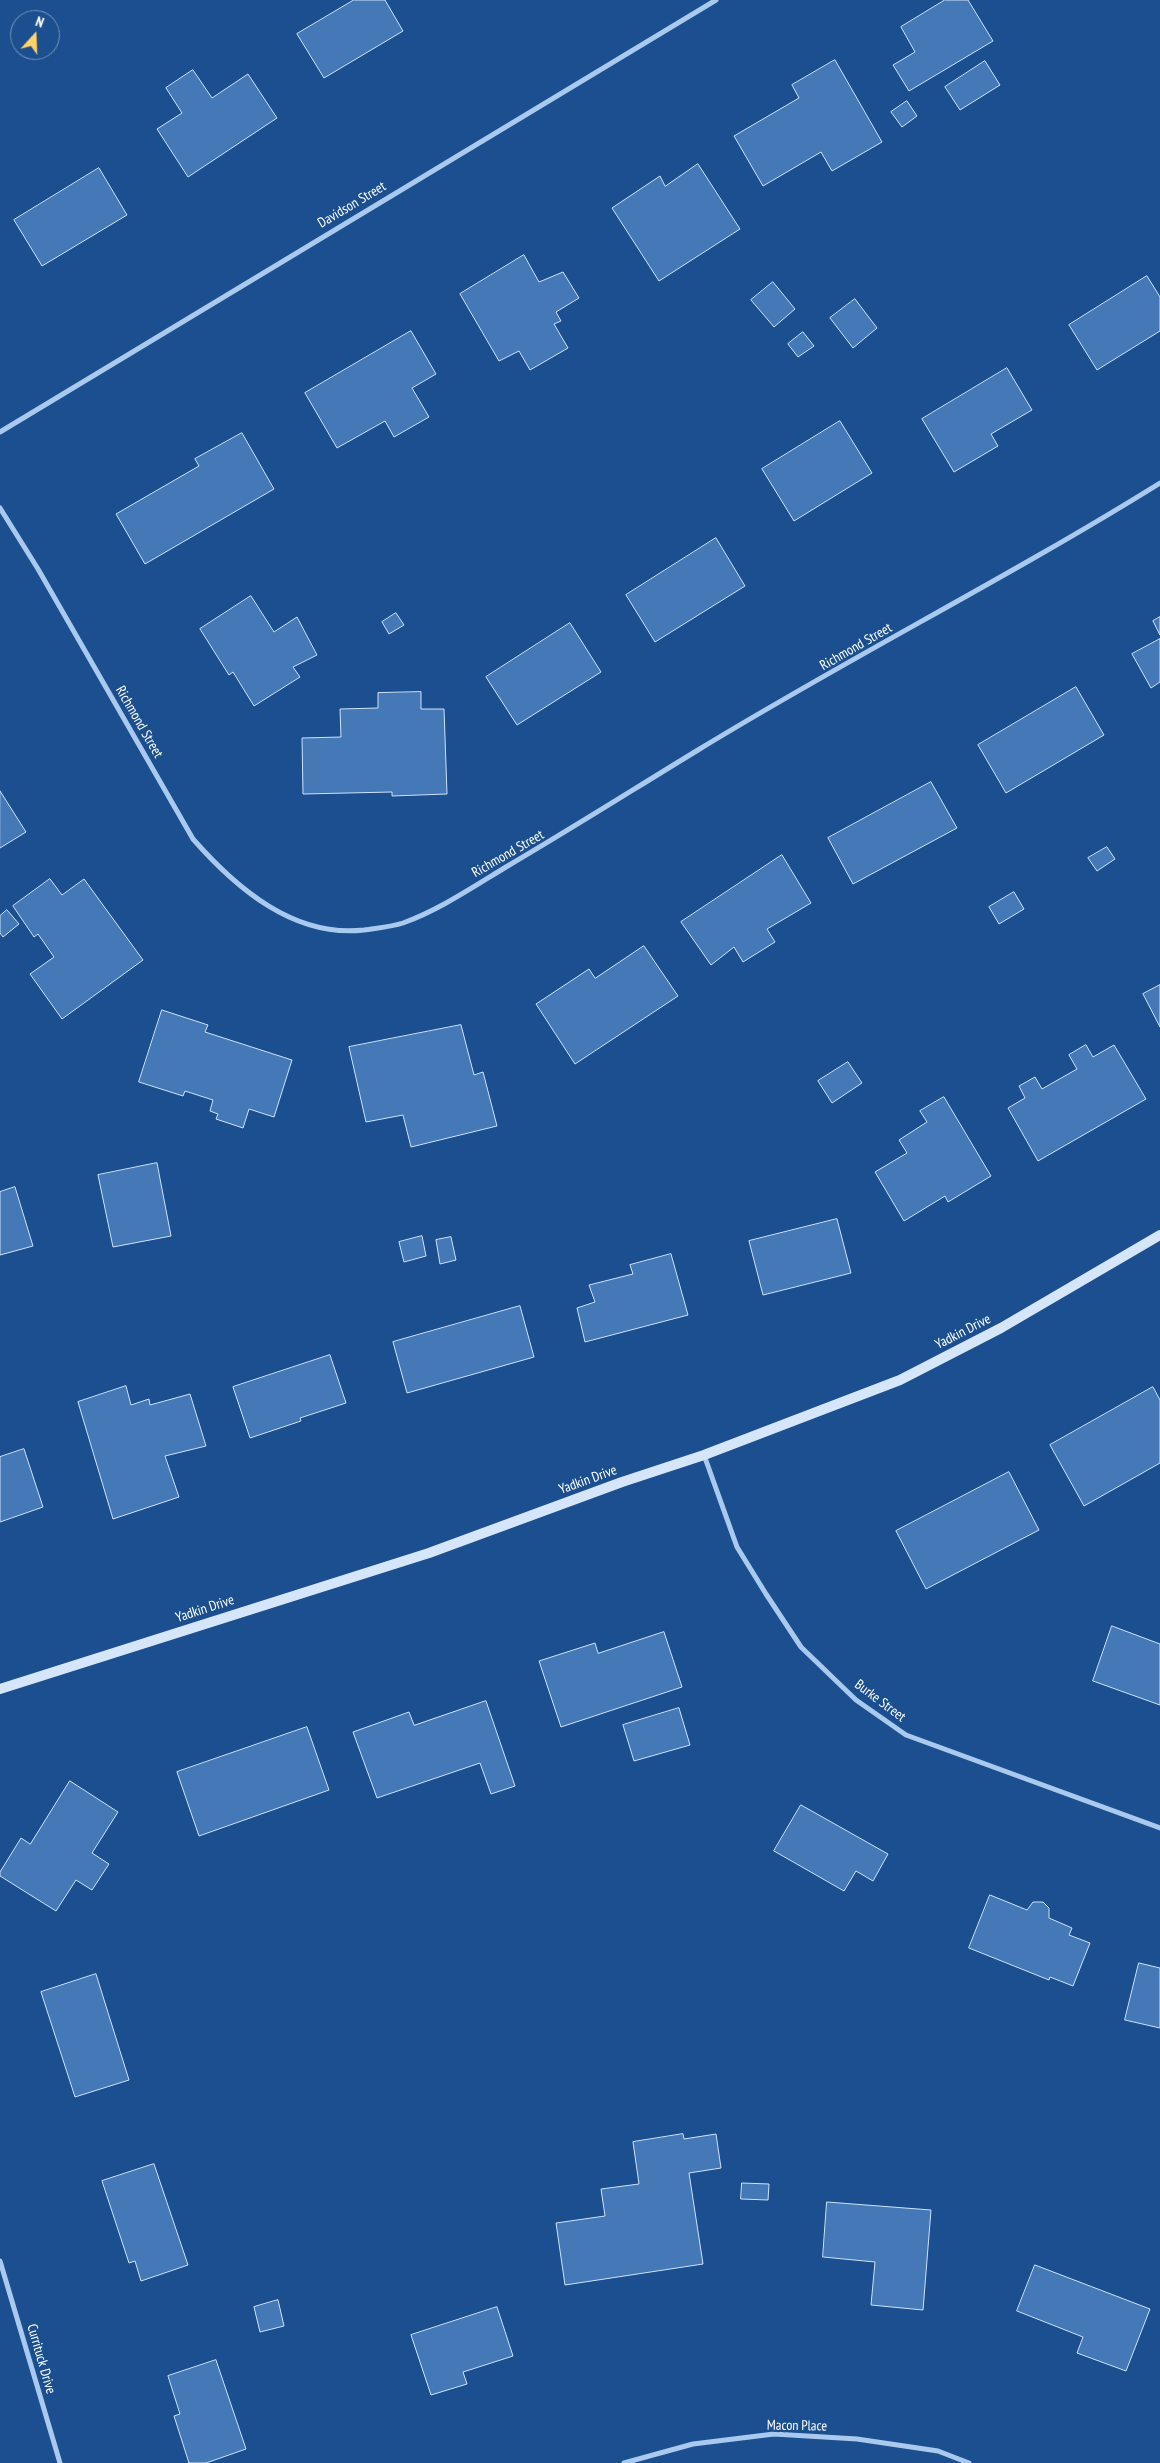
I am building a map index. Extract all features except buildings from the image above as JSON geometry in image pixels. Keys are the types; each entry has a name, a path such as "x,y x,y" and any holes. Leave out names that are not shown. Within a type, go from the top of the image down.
{"street":[{"name":"Davidson Street","path":"0,432 716,0"},
{"name":"Richmond Street","path":"0,508 38,569 193,839 219,869 256,900 293,918 330,930 361,930 401,924 446,902 567,832 700,748 1064,541 1160,483"},
{"name":"Yadkin Drive","path":"0,1689 429,1553 622,1482 704,1455 900,1380 1001,1328 1160,1235"},
{"name":"Burke Street","path":"704,1455 737,1547 766,1594 801,1646 856,1700 906,1735 1160,1828"},
{"name":"Currituck Drive","path":"0,2261 60,2463"},
{"name":"Macon Place","path":"624,2463 693,2444 774,2434 857,2439 938,2451 969,2463"}]}
